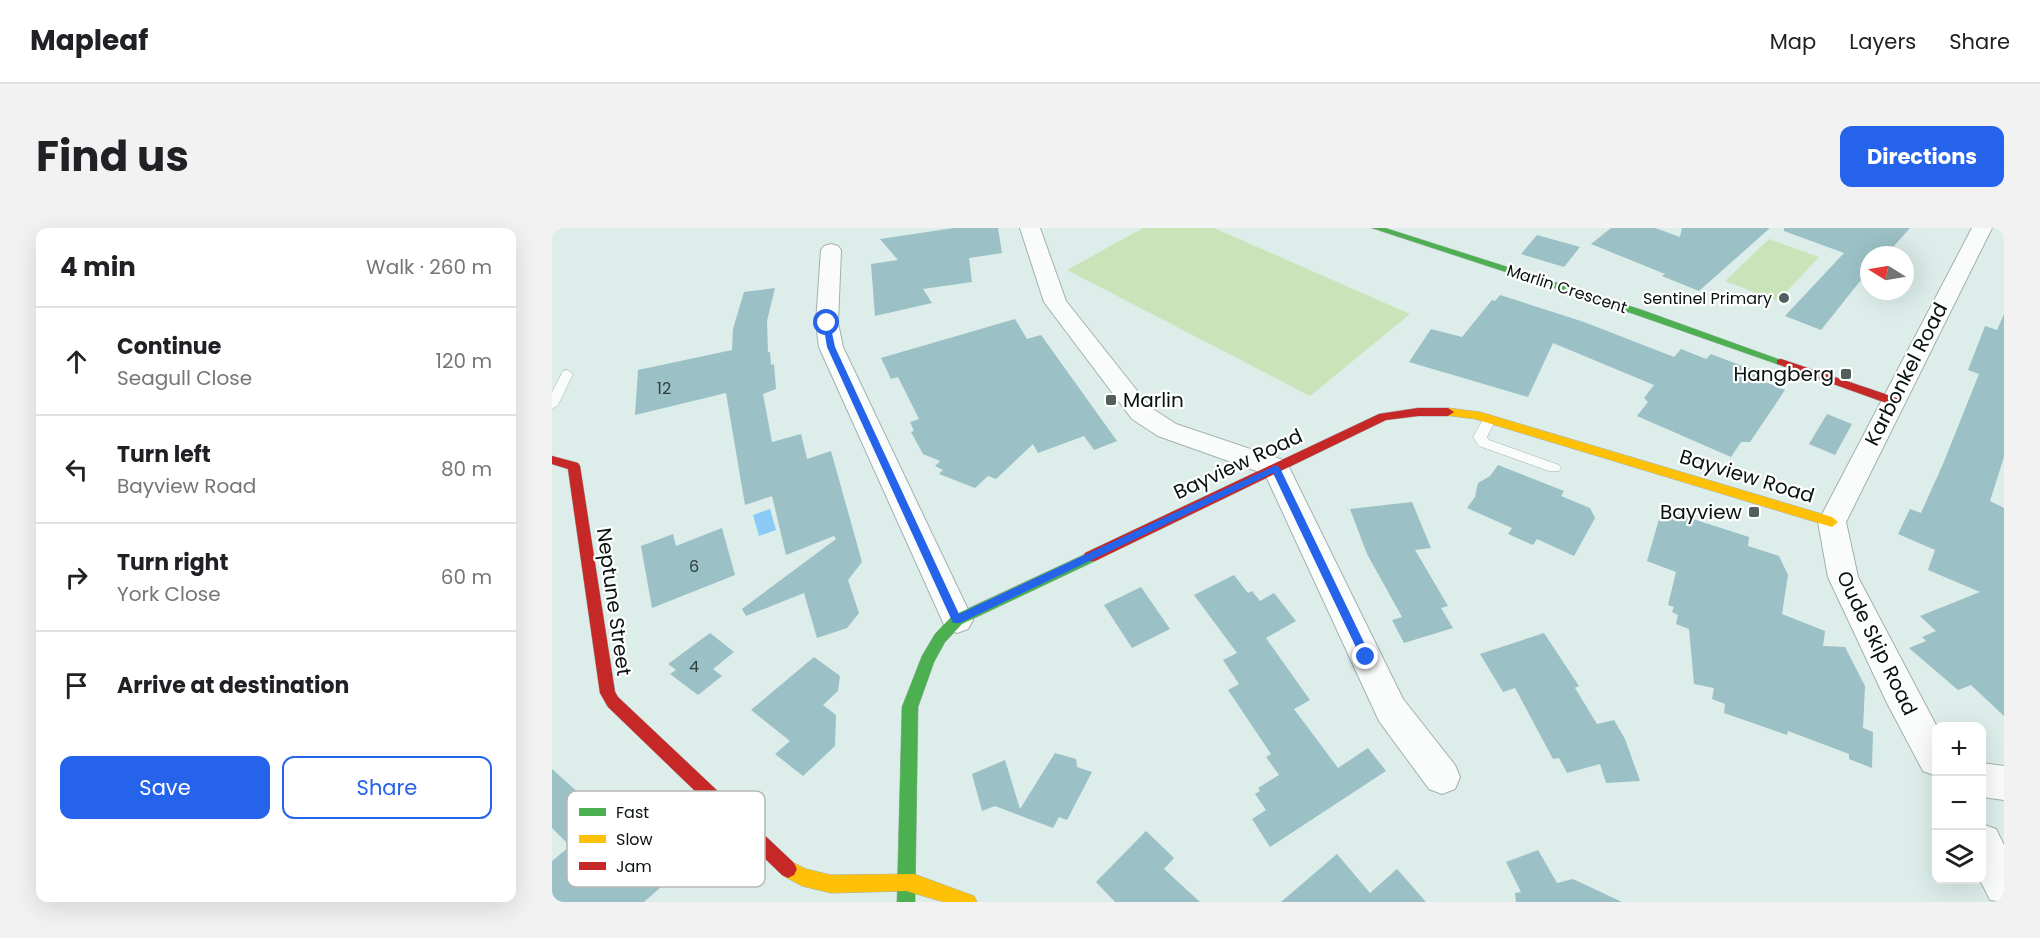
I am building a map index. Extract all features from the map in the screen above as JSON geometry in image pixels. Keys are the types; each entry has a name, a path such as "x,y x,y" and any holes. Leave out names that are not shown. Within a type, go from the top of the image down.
{"street":[{"path":"1030,228 1055,302 1142,413 1167,430 1276,468 1392,710 1442,777"},
{"name":"Marlin Crescent","path":"1376,228 1638,312 1893,401"},
{"name":"Karbonkel Road","path":"1832,522 1982,228"},
{"path":"831,250 827,323 831,347 957,620"},
{"name":"Bayview Road","path":"906,902 910,707 915,684 943,634 957,620 1383,417 1411,411 1436,410 1490,419 1832,522"},
{"name":"Neptune Street","path":"552,460 574,466 608,693 613,702 706,791"},
{"name":"Oude Skip Road","path":"1832,522 1843,577 1899,692 1932,752"},
{"path":"1986,781 2004,783"},
{"name":"Neptune Street","path":"765,847 790,871 815,881 839,886 907,882"},
{"path":"1986,851 2004,886"},
{"path":"907,882 968,902"}],"lane":[{"path":"552,405 567,374"},
{"path":"1490,419 1480,437 1484,443 1554,468"}],"green space":[{"path":"1143,228 1214,228 1410,314 1310,396 1067,270"},
{"path":"1769,239 1819,257 1778,301 1725,281"}],"water":[{"path":"770,509 776,530 759,536 753,515"}],"building":[{"path":"954,228 998,228 1002,253 969,258 972,282 923,289 932,303 875,316 871,264 898,260 880,239"},
{"path":"1611,228 1655,228 1680,237 1682,228 1770,228 1699,291 1662,276 1665,274 1591,244"},
{"path":"1784,228 1910,228 1894,246 1860,246 1860,281 1821,330 1785,316 1844,253 1784,231"},
{"path":"1537,235 1580,247 1564,267 1521,254"},
{"path":"775,288 767,321 768,352 770,352 771,365 774,364 776,389 763,394 772,442 801,434 807,459 831,451 862,562 848,580 859,613 847,628 817,638 804,593 746,616 742,609 836,539 834,536 786,555 772,496 745,505 726,393 635,415 638,370 732,350 733,329 744,292"},
{"path":"1500,295 1584,322 1674,357 1681,349 1706,359 1711,354 1758,372 1760,380 1785,390 1750,442 1741,442 1731,457 1637,416 1648,402 1644,398 1654,385 1553,343 1528,397 1409,362 1431,329 1462,337 1492,300 1495,301"},
{"path":"2004,314 2004,457 1990,501 2004,508 2004,716 1971,685 1958,690 1909,648 1926,641 1922,637 1936,631 1920,616 1980,592 1928,570 1935,550 1898,534 1910,509 1921,513 1943,464 1979,374 1968,370 1985,326 1997,330"},
{"path":"1015,319 1027,339 1041,335 1117,441 1094,450 1084,436 1038,453 1033,444 996,479 988,476 975,488 939,474 943,470 935,466 940,461 923,454 911,432 914,431 910,422 919,419 898,377 891,379 881,358"},
{"path":"1827,414 1852,424 1835,455 1809,444"},
{"path":"1498,465 1564,491 1561,496 1590,508 1595,518 1574,556 1537,539 1533,545 1508,534 1512,528 1467,508 1475,497 1478,483 1490,476"},
{"path":"1412,502 1431,548 1415,550 1448,606 1441,608 1453,628 1404,643 1392,620 1402,617 1367,554 1350,509"},
{"path":"1662,509 1749,537 1748,546 1779,556 1788,575 1782,614 1825,631 1823,646 1845,647 1865,686 1863,728 1873,732 1872,768 1849,759 1849,754 1788,731 1787,735 1724,713 1725,704 1712,699 1714,688 1694,684 1689,629 1676,624 1678,615 1672,612 1674,607 1668,605 1676,572 1647,561"},
{"path":"722,528 735,575 652,608 641,546 673,534 676,546"},
{"path":"1234,575 1248,593 1252,591 1260,601 1274,593 1296,621 1266,638 1310,700 1294,709 1338,768 1368,748 1386,771 1270,847 1252,819 1266,810 1255,794 1260,791 1258,788 1279,775 1266,757 1271,754 1228,690 1239,684 1223,660 1237,653 1194,595"},
{"path":"1141,587 1170,629 1132,648 1104,605"},
{"path":"710,633 734,652 713,669 722,676 698,695 670,674 676,670 668,664"},
{"path":"1544,633 1579,686 1575,688 1597,724 1614,720 1625,739 1640,781 1606,783 1600,764 1567,773 1559,758 1553,759 1515,688 1503,692 1480,654"},
{"path":"814,657 840,676 838,691 823,705 836,715 835,746 803,776 775,754 790,741 751,710"},
{"path":"1055,753 1076,759 1077,767 1092,772 1067,820 1059,817 1053,828 995,806 982,811 972,774 1005,760 1020,809"},
{"path":"552,769 576,791 567,791 567,843 552,828"},
{"path":"1146,831 1174,858 1164,869 1200,902 1115,902 1096,882"},
{"path":"567,848 567,887 661,887 644,902 552,902 552,861"},
{"path":"1538,850 1557,883 1573,879 1622,902 1516,902 1515,893 1521,892 1506,862"},
{"path":"1337,854 1370,893 1397,869 1426,902 1281,902"}],"traffic: fast":[{"path":"1376,228 1638,312 1781,362"},
{"path":"906,902 910,707 927,660 940,638 957,620 1090,557"}],"traffic: slow":[{"path":"1448,412 1476,415 1832,522"},
{"path":"788,869 816,882 831,884 914,883 968,902"}],"traffic: jam":[{"path":"1781,362 1893,401"},
{"path":"1090,557 1383,417 1418,412 1448,412"},
{"path":"552,460 574,466 608,693 613,702 706,791"},
{"path":"765,847 788,869"}],"place":[{"name":"Sentinel Primary","path":"1784,298"},
{"name":"Hangberg","path":"1846,374"},
{"name":"Marlin","path":"1111,400"},
{"name":"Bayview","path":"1754,512"}],"route":[{"path":"827,323 831,347 957,620 1276,468 1366,657"}]}
